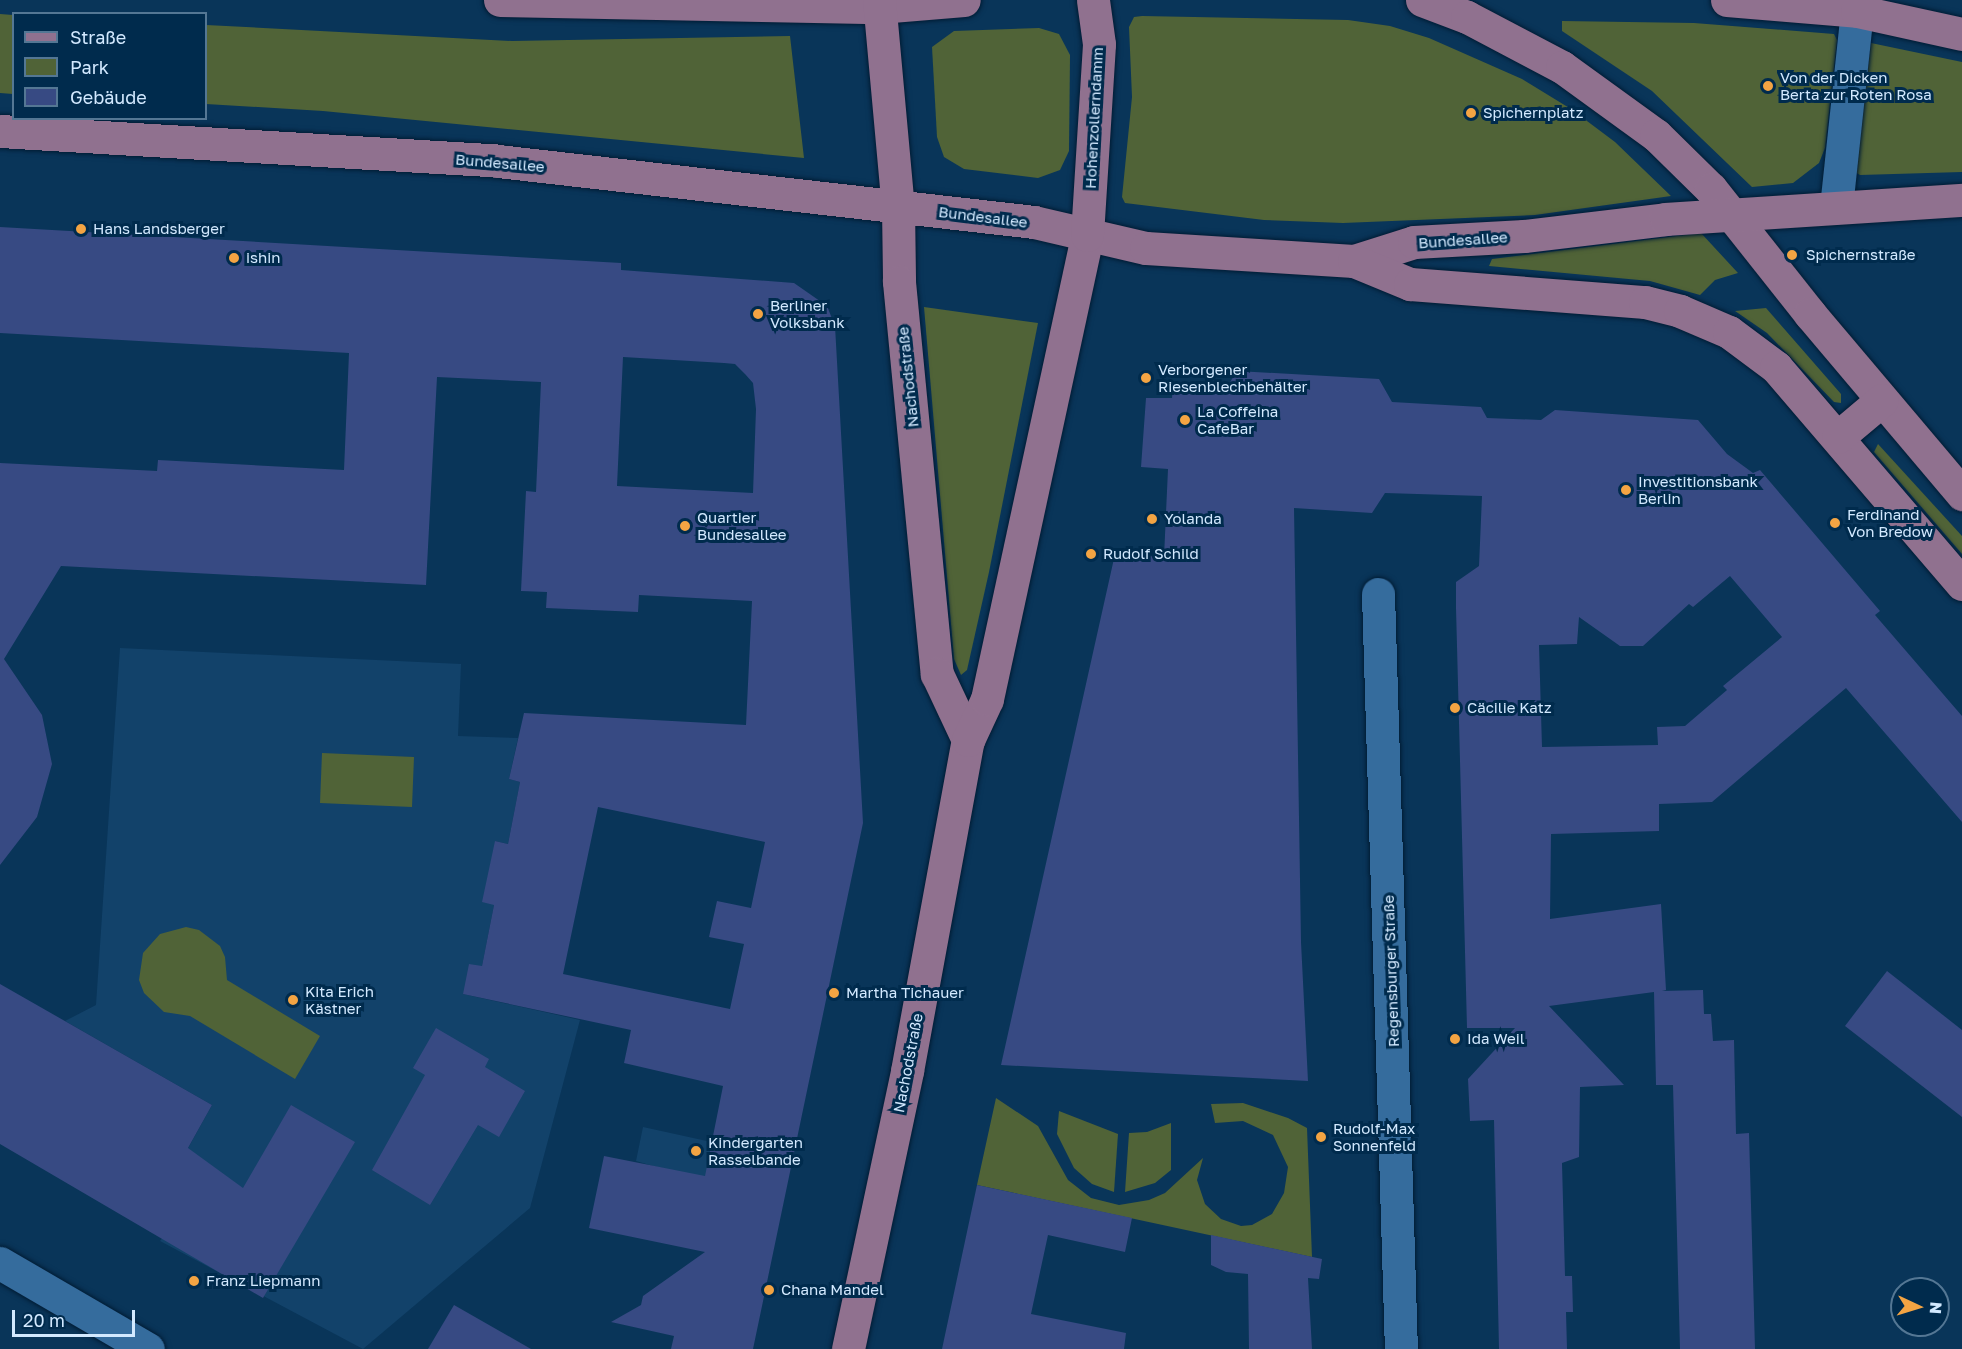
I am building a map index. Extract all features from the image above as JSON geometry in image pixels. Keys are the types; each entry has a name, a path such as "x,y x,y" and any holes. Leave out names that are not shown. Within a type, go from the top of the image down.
{"main road":[{"path":"500,0 879,4 964,0"},
{"name":"Hohenzollerndamm","path":"1087,235 1099,44 1093,0"},
{"path":"1422,0 1510,38 1602,94 1678,155 1732,214 1882,400 1962,494"},
{"path":"1727,0 1858,5 1962,34"},
{"name":"Nachodstraße","path":"879,4 898,207 898,282 937,674 968,740"},
{"name":"Bundesallee","path":"0,131 498,161 1034,222 1171,251 1354,261 1414,242 1524,236 1732,214 1962,200"},
{"name":"Nachodstraße","path":"848,1349 908,1071 968,740 987,699 1087,235"},
{"path":"1354,261 1410,284 1615,298 1680,311 1729,332 1762,354 1838,437 1962,584"},
{"path":"1838,437 1882,400"}],"street":[{"path":"1836,207 1858,5"},
{"name":"Regensburger Straße","path":"1378,594 1401,1349"},
{"path":"0,1263 148,1349"}],"shaded area":[{"name":"Kita Erich Kästner","path":"120,648 461,664 458,736 518,738 509,779 520,782 508,844 495,841 494,905 482,966 463,994 580,1020 530,1208 363,1349 160,1241 167,1232 187,1150 212,1105 65,1021 96,1005"},
{"name":"Kindergarten Rasselbande","path":"643,1127 792,1158 701,1180 636,1161"}],"green space":[{"path":"0,14 12,15 12,94 0,93"},
{"path":"1134,17 1348,20 1390,26 1429,38 1522,79 1571,109 1615,142 1671,196 1535,215 1343,223 1264,220 1125,203 1122,197 1132,97 1129,27"},
{"path":"1562,21 1694,23 1834,34 1837,40 1825,148 1819,163 1793,183 1752,187 1652,91 1562,31"},
{"path":"207,25 512,41 790,36 804,158 323,111 207,104"},
{"path":"1039,28 1059,34 1070,55 1069,151 1060,170 1038,178 964,169 944,157 937,137 932,47 954,31"},
{"path":"1871,43 1962,62 1962,172 1860,175 1855,172"},
{"path":"1701,233 1738,273 1715,280 1700,295 1650,281 1489,266 1492,259"},
{"path":"924,307 1038,323 989,572 967,670 961,675 954,659"},
{"path":"1766,308 1841,394 1841,403 1834,402 1767,333 1735,311"},
{"path":"1878,444 1962,536 1962,554 1874,452"},
{"path":"322,753 414,757 412,807 320,803"},
{"path":"186,927 199,930 220,946 225,957 227,980 320,1036 295,1079 190,1016 164,1012 144,993 139,980 143,953 160,934"},
{"path":"996,1098 1038,1126 1068,1180 1091,1198 1119,1205 1149,1200 1165,1193 1203,1158 1197,1180 1205,1204 1221,1219 1241,1226 1252,1225 1272,1214 1284,1193 1288,1167 1273,1135 1243,1121 1215,1123 1211,1104 1243,1103 1288,1118 1307,1128 1312,1257 977,1185"},
{"path":"1059,1111 1118,1134 1114,1192 1092,1184 1074,1168 1057,1134"},
{"path":"1171,1123 1171,1170 1155,1183 1125,1192 1129,1133 1147,1132"}],"building":[{"path":"0,227 621,263 621,270 794,283 827,306 835,326 863,823 753,1349 671,1349 674,1336 611,1322 641,1305 643,1296 705,1252 589,1228 604,1156 705,1176 723,1086 624,1063 631,1030 463,994 469,964 482,966 494,905 482,902 495,841 508,844 520,782 509,779 524,713 746,725 752,601 639,595 638,612 546,608 547,592 521,591 526,491 536,492 541,382 437,377 426,585 61,566 4,659 42,715 52,764 37,817 0,865 0,463 157,471 158,460 344,470 349,353 0,333","holes":["623,357 735,364 745,374 753,383 756,409 753,493 617,486","598,807 765,842 751,908 717,901 709,937 744,944 730,1009 563,974"]},
{"path":"1237,371 1379,379 1392,402 1481,407 1487,418 1541,420 1555,410 1698,420 1727,454 1753,473 1760,470 1880,611 1875,615 1962,716 1962,822 1846,688 1712,802 1659,804 1659,831 1551,834 1550,919 1661,904 1666,990 1662,991 1703,990 1704,1014 1711,1014 1713,1041 1734,1040 1736,1134 1749,1133 1755,1349 1680,1349 1673,1085 1656,1085 1654,992 1549,1006 1624,1085 1580,1087 1579,1157 1562,1163 1565,1276 1572,1276 1573,1312 1566,1312 1567,1349 1499,1349 1494,1120 1470,1121 1468,1079 1515,1028 1467,1028 1456,608 1456,582 1479,566 1482,496 1385,493 1372,513 1294,508 1301,942 1308,1081 1001,1065 1115,554 1164,557 1168,469 1141,467 1146,398 1172,398 1173,384 1227,387","holes":["1730,576 1782,637 1723,686 1727,690 1685,726 1657,727 1658,745 1542,747 1539,645 1577,644 1579,617 1620,646 1643,646 1689,604 1693,607"]},
{"path":"1887,971 1962,1030 1962,1117 1845,1026"},
{"path":"0,984 212,1105 188,1148 243,1188 291,1105 355,1142 263,1298 0,1144"},
{"path":"436,1028 489,1059 485,1067 525,1091 499,1137 478,1125 430,1205 372,1170 425,1075 413,1068"},
{"path":"977,1185 1132,1218 1125,1252 1048,1235 1031,1314 1126,1333 1124,1349 942,1349"},
{"path":"1211,1235 1322,1259 1319,1279 1308,1278 1312,1349 1249,1349 1248,1274 1226,1272 1211,1265"},
{"path":"454,1305 531,1349 428,1349"}],"place":[{"name":"Von der Dicken Berta zur Roten Rosa","path":"1768,86"},
{"name":"Spichernplatz","path":"1471,113"},
{"name":"Hans Landsberger","path":"81,229"},
{"name":"Spichernstraße","path":"1792,255"},
{"name":"ishin","path":"234,258"},
{"name":"Berliner Volksbank","path":"758,314"},
{"name":"Verborgener Riesenblechbehälter","path":"1146,378"},
{"name":"La Coffeina CafeBar","path":"1185,420"},
{"name":"Investitionsbank Berlin","path":"1626,490"},
{"name":"Yolanda","path":"1152,519"},
{"name":"Ferdinand Von Bredow","path":"1835,523"},
{"name":"Quartier Bundesallee","path":"685,526"},
{"name":"Rudolf Schild","path":"1091,554"},
{"name":"Cäcilie Katz","path":"1455,708"},
{"name":"Martha Tichauer","path":"834,993"},
{"name":"Kita Erich Kästner","path":"293,1000"},
{"name":"Ida Weil","path":"1455,1039"},
{"name":"Rudolf-Max Sonnenfeld","path":"1321,1137"},
{"name":"Kindergarten Rasselbande","path":"696,1151"},
{"name":"Franz Liepmann","path":"194,1281"},
{"name":"Chana Mandel","path":"769,1290"}]}
